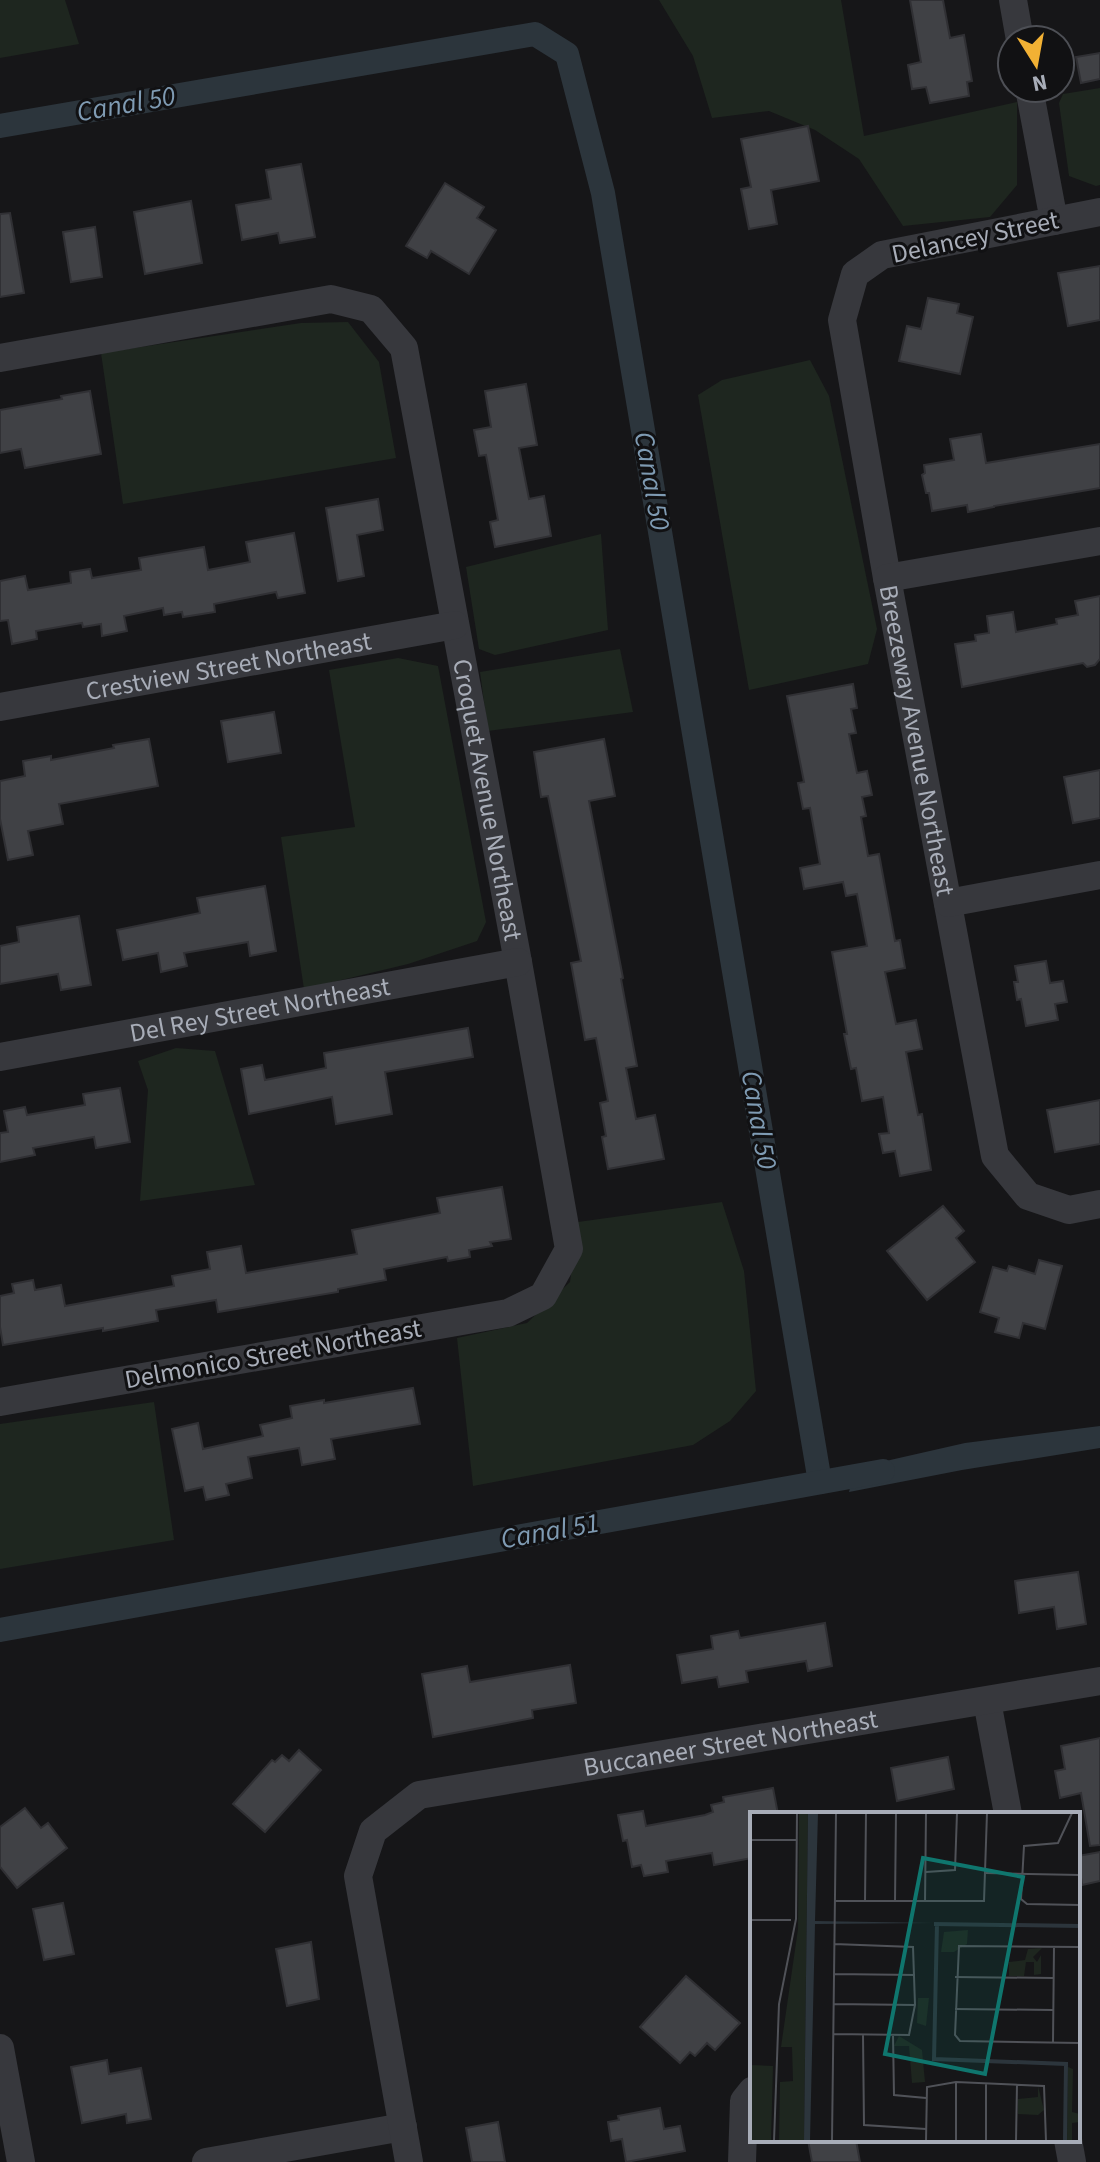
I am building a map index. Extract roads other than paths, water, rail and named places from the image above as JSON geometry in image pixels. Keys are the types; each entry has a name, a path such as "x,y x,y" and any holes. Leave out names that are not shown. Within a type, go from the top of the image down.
{"street":[{"path":"1013,0 1017,24"},
{"path":"1032,104 1054,221"},
{"name":"Delancey Street","path":"855,274 882,255 1100,212"},
{"name":"Breezeway Avenue Northeast","path":"855,274 842,320 995,1156 1028,1196 1069,1210 1100,1204"},
{"name":"Croquet Avenue Northeast","path":"0,358 331,299 371,309 404,348 569,1249 543,1296"},
{"path":"887,578 1100,541"},
{"name":"Crestview Street Northeast","path":"0,707 455,625"},
{"path":"948,903 1100,875"},
{"name":"Del Rey Street Northeast","path":"0,1057 518,962"},
{"name":"Delmonico Street Northeast","path":"0,1402 508,1313 543,1296"},
{"name":"Buccaneer Street Northeast","path":"403,2127 358,1876 373,1831 419,1795 1100,1681"},
{"path":"987,1701 1008,1812"},
{"path":"0,2048 21,2162"},
{"path":"742,2162 748,2096"},
{"path":"206,2162 403,2127 409,2162"},
{"path":"1068,2142 1072,2162"}],"waterway":[{"name":"Canal 50","path":"0,126 535,34 567,54 603,193 820,1482"},
{"name":"Canal 51","path":"0,1630 883,1471"}]}
